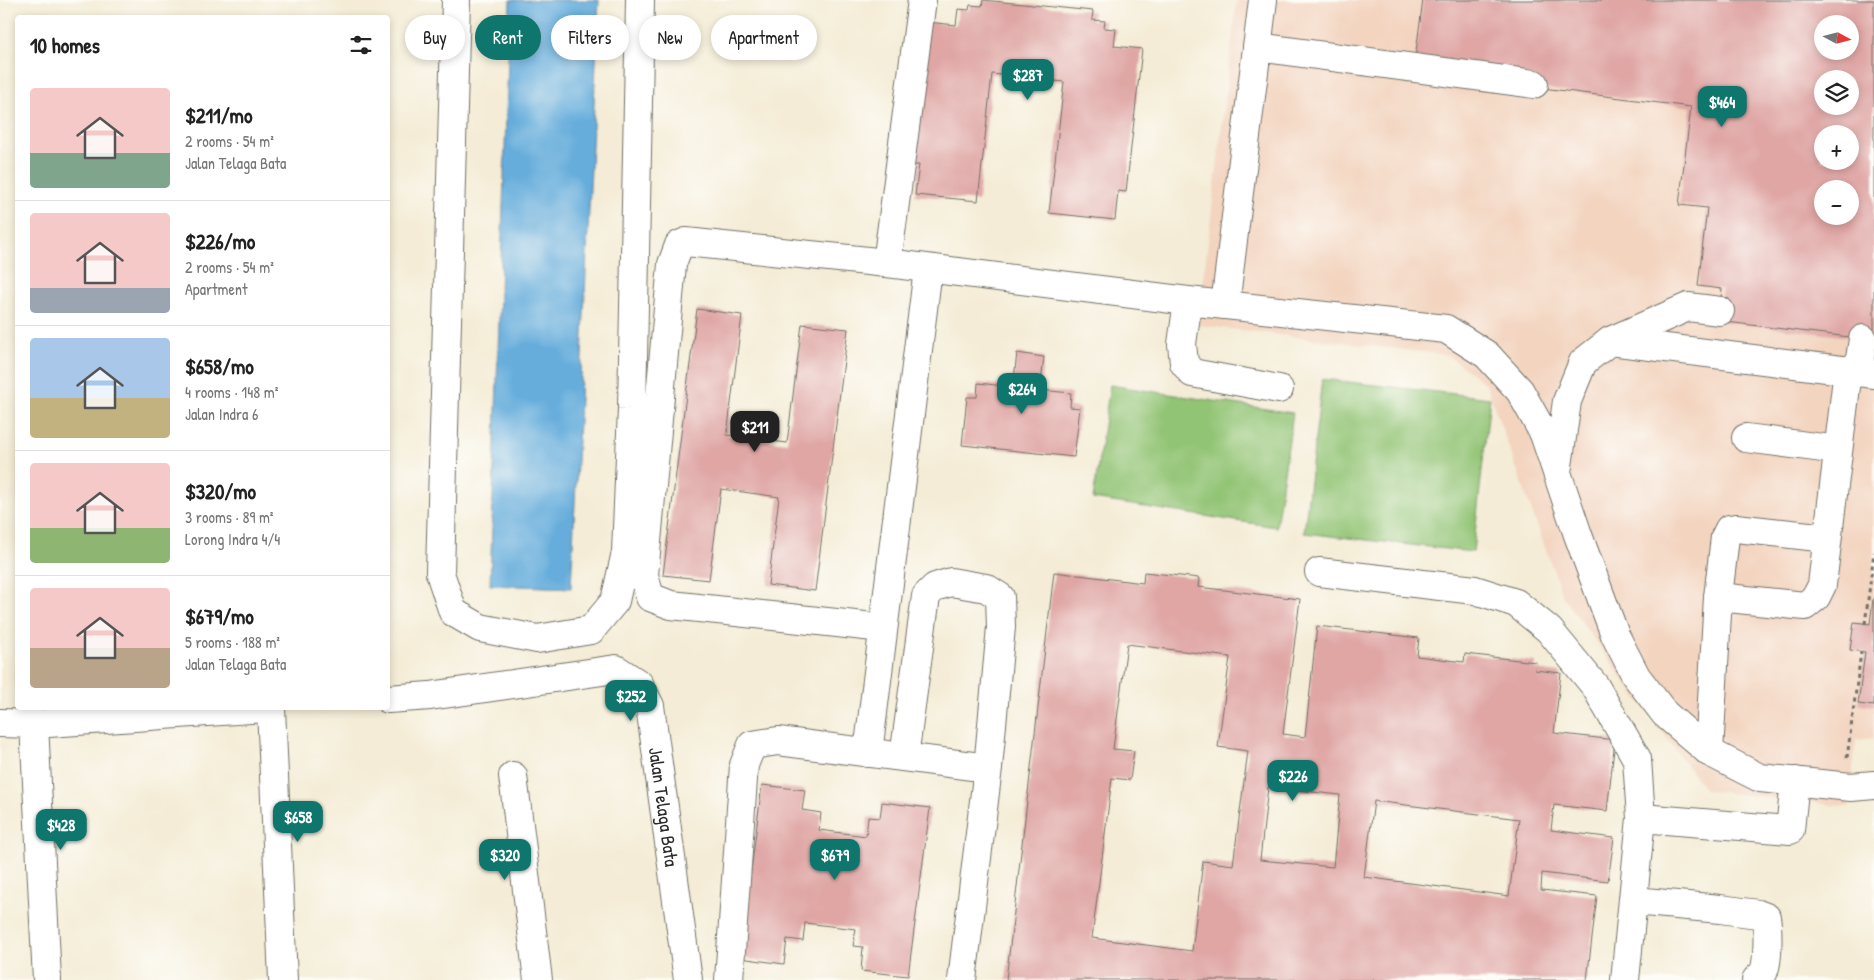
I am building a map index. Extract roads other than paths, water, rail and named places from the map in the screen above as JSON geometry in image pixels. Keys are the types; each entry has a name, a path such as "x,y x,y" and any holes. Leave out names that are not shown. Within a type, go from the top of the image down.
{"street":[{"path":"456,0 440,574 453,612 480,628 537,639 591,630 616,601 626,552 632,409 640,0"},
{"path":"887,263 922,0"},
{"path":"1225,305 1263,0"},
{"path":"1257,47 1534,84"},
{"path":"883,628 671,605 650,597 644,575 672,264 679,245 686,242 887,263 1188,301 1446,329 1487,355 1520,391 1544,434 1578,535 1615,635 1636,676 1665,714 1709,752 1760,778 1844,786 1874,785"},
{"path":"868,753 928,269"},
{"path":"1188,301 1182,344 1184,363 1192,373 1279,389"},
{"path":"1557,473 1567,401 1583,362 1610,341 1688,308 1720,311"},
{"path":"1718,596 1805,606 1816,597 1822,585 1838,450 1860,372 1863,338"},
{"path":"1610,341 1860,372"},
{"path":"1746,438 1838,450"},
{"path":"1709,752 1718,596 1725,537 1729,530 1736,528 1827,538"},
{"path":"1319,572 1475,590 1516,602 1549,630 1595,686 1637,759 1641,818 1625,980"},
{"path":"904,757 926,596 935,587 951,582 986,588 1000,597 1001,627 988,768 962,980"},
{"name":"Jalan Telaga Bata","path":"390,699 430,696 616,669 640,684 650,706 688,980"},
{"path":"0,723 34,724 236,710"},
{"path":"271,710 282,980"},
{"path":"34,724 47,980"},
{"path":"729,980 744,765 752,745 778,741 988,768"},
{"path":"513,776 538,980"},
{"path":"1641,818 1790,830 1795,781"},
{"path":"1634,901 1758,914 1766,917 1768,928 1764,968 1762,975 1756,980"}],"water":[{"path":"510,0 599,0 598,15 551,15 551,60 596,60 571,588 490,585 508,60 541,60 541,15 509,15"}]}
